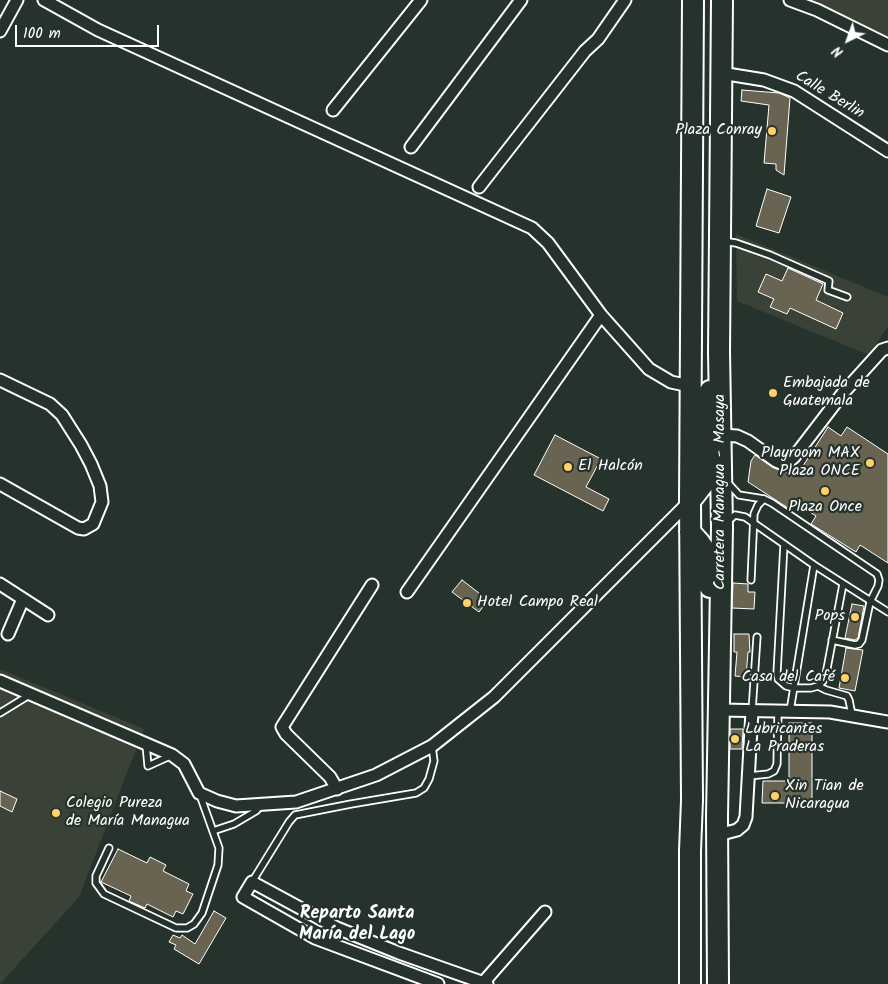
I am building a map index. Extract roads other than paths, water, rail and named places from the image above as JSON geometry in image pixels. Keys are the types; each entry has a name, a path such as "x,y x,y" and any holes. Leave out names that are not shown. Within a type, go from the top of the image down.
{"highway":[{"name":"Carretera Managua - Masaya","path":"690,984 692,800 690,386 693,0"},
{"path":"711,0 713,45 721,67"},
{"name":"Carretera Managua - Masaya","path":"718,984 722,527 719,352 722,0"},
{"path":"690,501 704,483 707,400 719,352"},
{"path":"690,532 703,546 710,566 712,669 720,706"},
{"path":"690,851 702,840 718,834 706,824 698,807 692,800"}],"street":[{"path":"0,31 17,0"},
{"path":"44,0 98,30 532,228 548,243 601,315 649,369 671,382 690,386"},
{"path":"333,110 421,0"},
{"path":"410,147 521,0"},
{"path":"479,188 579,58 598,39 625,0"},
{"path":"790,0 817,10 888,45"},
{"name":"Calle Berlin","path":"721,67 764,80 794,92 888,150"},
{"path":"407,592 601,315"},
{"path":"721,435 737,436 748,440 776,461 783,464 788,462 794,457 843,392 882,350 888,348"},
{"path":"0,380 50,404 62,415 91,464 100,486 102,502 93,524 84,528 78,528 0,484"},
{"path":"0,681 172,754 184,764 200,793 217,801 236,806 296,802 376,775 432,746 494,697 690,501"},
{"path":"666,524 690,532"},
{"path":"0,584 48,615"},
{"path":"337,789 330,777 286,734 282,727 372,584"},
{"path":"8,634 23,599"},
{"path":"720,706 752,711 852,715 888,722"},
{"path":"718,834 729,833 743,825 746,817 752,711"},
{"path":"438,984 315,938 243,897 252,882 337,928 484,984 545,912"}],"lane":[{"path":"720,240 744,246 829,281 828,290 847,297"},
{"path":"722,472 732,489 739,495 764,500 780,508 877,574 878,586 870,602 860,644 856,645 832,640"},
{"path":"751,580 755,510 764,500"},
{"path":"722,527 731,517 740,514 814,565 888,612"},
{"path":"784,544 777,673 781,683 794,688 811,688 818,686 826,674 843,584"},
{"path":"748,776 768,774 774,771 777,764 784,711 794,688 814,565"},
{"path":"752,711 757,637"},
{"path":"818,686 847,696 852,715"},
{"path":"0,713 31,694"},
{"path":"145,742 148,766 172,754"},
{"path":"252,882 295,815 416,793 424,788 429,779 434,761 432,746"},
{"path":"109,848 96,876 96,883 104,894 176,928 187,928 194,924 202,913 218,865 219,848 200,793"},
{"path":"214,831 234,824 256,811 262,804"}],"place":[{"name":"Plaza Conray","path":"772,131"},
{"name":"Embajada de Guatemala","path":"773,393"},
{"name":"Playroom MAX Plaza ONCE","path":"870,463"},
{"name":"El Halcón","path":"568,467"},
{"name":"Plaza Once","path":"825,491"},
{"name":"Hotel Campo Real","path":"467,603"},
{"name":"Pops","path":"855,617"},
{"name":"Casa del Café","path":"845,678"},
{"name":"Lubricantes La Praderas","path":"735,739"},
{"name":"Xin Tian de Nicaragua","path":"775,796"},
{"name":"Colegio Pureza de María Managua","path":"56,813"}],"district":[{"name":"Reparto Santa María del Lago","path":"357,925"}]}
